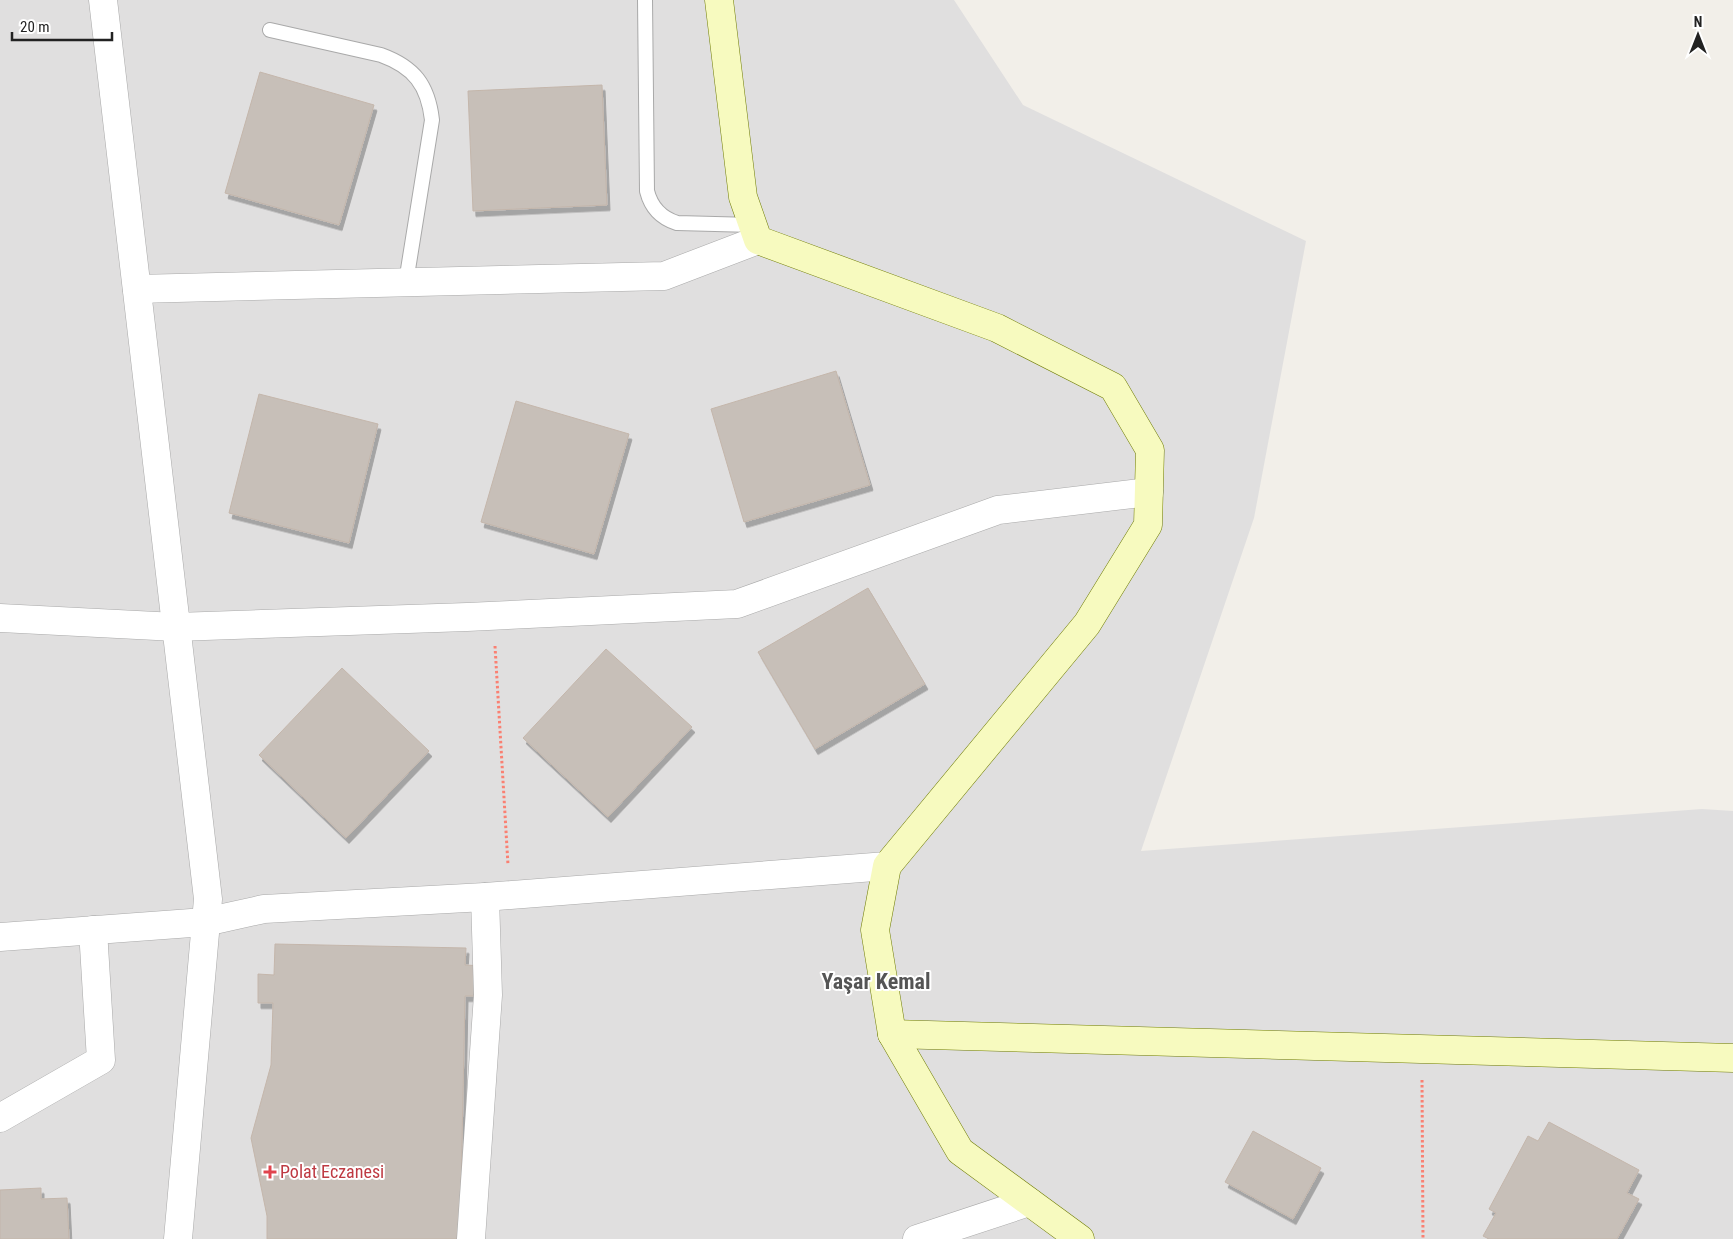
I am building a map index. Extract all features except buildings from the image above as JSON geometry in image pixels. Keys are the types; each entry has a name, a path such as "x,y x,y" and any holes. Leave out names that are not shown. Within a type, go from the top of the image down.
{"street":[{"path":"103,0 208,899 178,1239"},
{"path":"719,0 743,197 755,232"},
{"path":"137,289 664,276 755,232 997,328 1113,387 1150,450 1148,525 1087,624 887,866 875,930 892,1034 960,1151 1080,1239"},
{"path":"0,618 176,627 493,616 737,604 998,510 1148,492"},
{"path":"0,936 205,922 264,909 498,896 887,866"},
{"path":"471,1239 488,995 498,896"},
{"path":"0,1118 101,1060 93,930"},
{"path":"892,1034 1733,1058"},
{"path":"918,1239 1030,1202"}],"lane":[{"path":"645,0 647,190 650,200 661,215 677,223 755,232"},
{"path":"270,30 381,55 396,61 409,70 420,82 426,94 432,120 406,282"}],"path":[{"path":"493,616 498,896"},
{"path":"1422,1049 1423,1239"}],"shaded area":[{"path":"0,0 954,0 1023,105 1306,241 1254,518 1141,851 1702,809 1733,811 1733,1239 0,1239"}],"place":[{"name":"Polat Eczanesi","path":"270,1172"}],"district":[{"name":"Yaşar Kemal","path":"876,981"}]}
